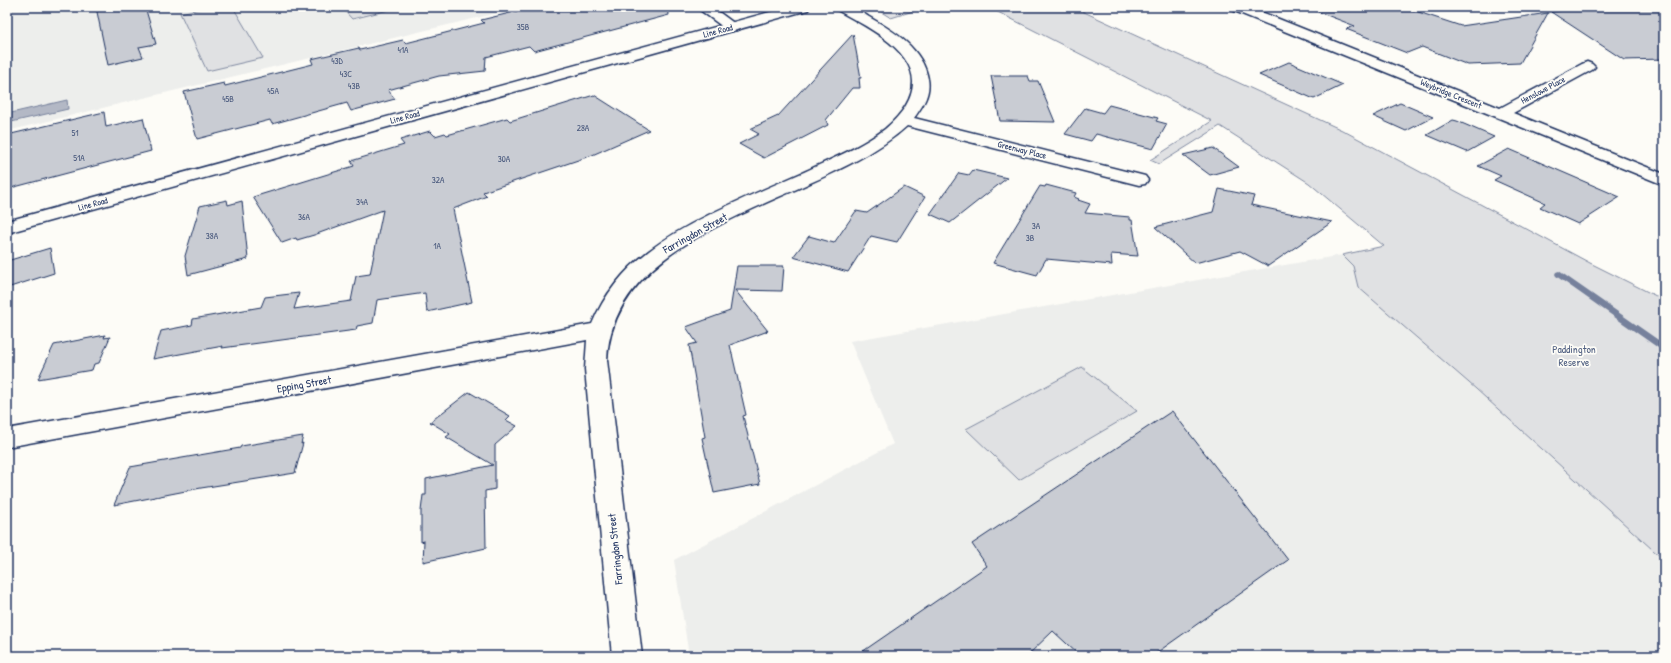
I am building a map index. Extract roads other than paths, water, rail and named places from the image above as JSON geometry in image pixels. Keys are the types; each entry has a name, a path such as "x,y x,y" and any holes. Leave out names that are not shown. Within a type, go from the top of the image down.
{"street":[{"path":"703,7 732,27"},
{"name":"Line Road","path":"7,227 803,7"},
{"name":"Farringdon Street","path":"627,656 596,369 596,350 601,330 616,299 626,285 642,267 664,248 710,223 864,150 888,135 905,121 912,110 921,86 920,76 914,60 895,40 842,7"},
{"name":"Weybridge Crescent","path":"1238,7 1664,180"},
{"name":"Henslowe Place","path":"1500,114 1587,67"},
{"name":"Greenway Place","path":"905,121 1139,180"},
{"name":"Epping Street","path":"7,438 601,330"}],"waterway":[{"path":"1559,274 1664,349"}],"park label":[{"name":"Paddington Reserve","path":"1574,355"}]}
